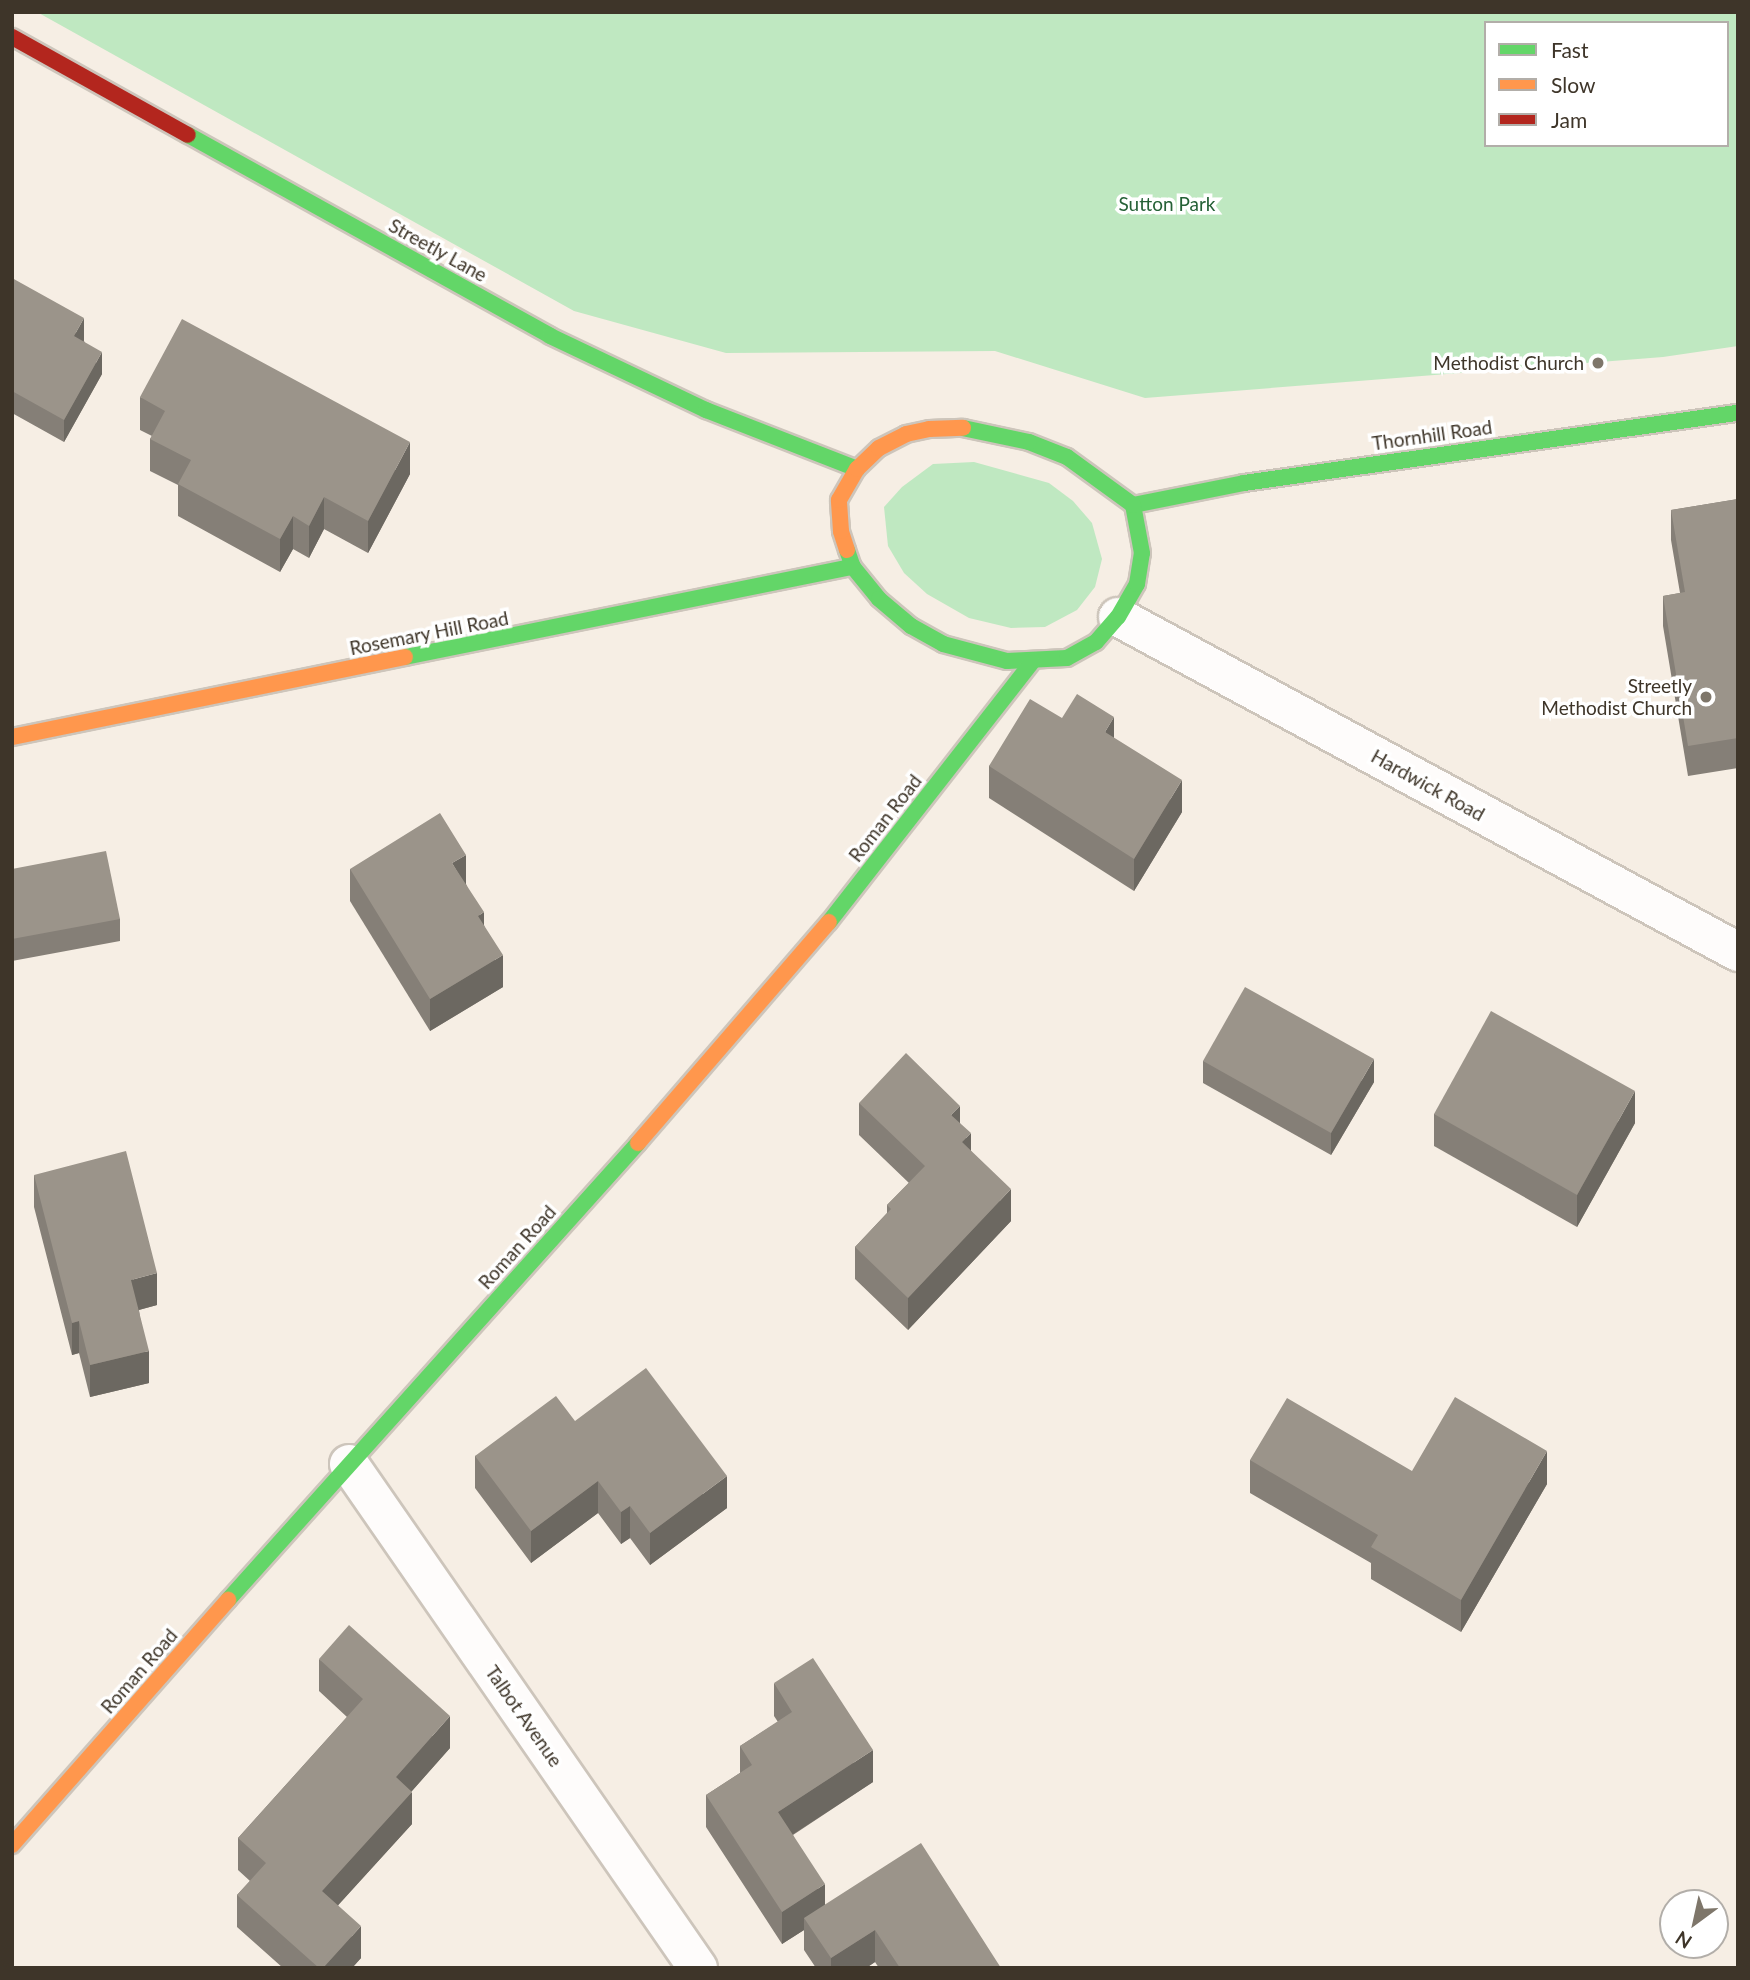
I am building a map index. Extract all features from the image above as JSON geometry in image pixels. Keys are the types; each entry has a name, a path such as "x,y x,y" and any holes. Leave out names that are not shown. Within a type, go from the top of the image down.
{"main road":[{"name":"Streetly Lane","path":"12,37 550,336 706,410 858,469"},
{"name":"Thornhill Road","path":"1133,505 1244,483 1738,413"},
{"path":"963,428 1029,442 1067,457 1133,505 1142,553 1138,584 1118,617 1096,642 1067,658 1007,661 943,644 911,626 880,598 853,568 841,531 839,500 858,469 879,447 906,434 929,429 963,428"},
{"name":"Rosemary Hill Road","path":"12,737 853,568"},
{"name":"Roman Road","path":"12,1845 349,1464 603,1184 854,893 1033,661"}],"street":[{"name":"Hardwick Road","path":"1118,617 1738,952"},
{"name":"Talbot Avenue","path":"349,1464 698,1968"}],"green space":[{"name":"Sutton Park","path":"37,12 1738,12 1738,346 1663,357 1145,398 995,351 726,353 574,311"},
{"path":"974,462 1049,483 1073,501 1092,523 1102,559 1095,587 1077,610 1045,627 1011,628 969,618 927,594 904,573 888,546 884,507 902,487 933,464"}],"building":[{"path":"12,278 84,318 74,336 102,352 64,420 12,391"},
{"path":"182,319 410,442 368,521 324,497 309,526 293,516 280,539 178,484 191,460 150,439 165,411 140,397"},
{"name":"Streetly Methodist Church","path":"1738,499 1738,738 1688,746 1663,596 1685,592 1671,510"},
{"path":"1077,694 1114,717 1105,732 1182,780 1134,859 989,766 1030,699 1062,718"},
{"path":"440,813 466,855 452,863 484,912 478,916 503,955 430,999 350,869"},
{"path":"106,851 120,919 12,939 12,869"},
{"path":"1245,987 1374,1059 1331,1133 1203,1061"},
{"path":"1491,1011 1635,1091 1577,1195 1434,1114"},
{"path":"906,1053 960,1106 951,1115 971,1133 962,1142 1011,1189 908,1298 855,1247 891,1209 887,1205 925,1166 859,1103"},
{"path":"126,1151 157,1273 131,1280 149,1351 90,1365 79,1321 72,1323 34,1175"},
{"path":"646,1368 727,1476 650,1533 630,1506 621,1512 598,1481 531,1531 475,1456 556,1396 575,1421"},
{"path":"1455,1397 1547,1451 1461,1600 1371,1547 1378,1535 1250,1460 1287,1398 1412,1471"},
{"path":"349,1625 450,1716 396,1777 412,1792 322,1891 361,1926 323,1968 319,1968 237,1895 266,1863 238,1838 363,1699 319,1659"},
{"path":"813,1658 873,1750 778,1812 825,1884 782,1912 706,1795 752,1765 740,1746 792,1712 774,1683"},
{"path":"921,1843 1001,1968 900,1968 875,1930 831,1958 804,1918"}],"traffic: fast":[{"path":"188,135 550,336 706,410 857,469"},
{"path":"1133,505 1244,483 1738,413"},
{"path":"847,550 853,567 879,599 911,626 943,644 1007,661 1067,658 1096,642 1118,617 1137,584 1142,553 1133,505 1067,457 1029,442 963,428"},
{"path":"405,657 853,567"},
{"path":"829,922 1033,661"},
{"path":"228,1600 638,1143"}],"traffic: slow":[{"path":"847,550 841,531 839,500 857,469 879,448 906,434 929,429 963,428"},
{"path":"12,737 405,657"},
{"path":"638,1143 829,922"},
{"path":"12,1845 228,1600"}],"traffic: jam":[{"path":"12,37 188,135"}],"place":[{"name":"Methodist Church","path":"1598,363"},
{"name":"Streetly Methodist Church","path":"1706,697"}]}
